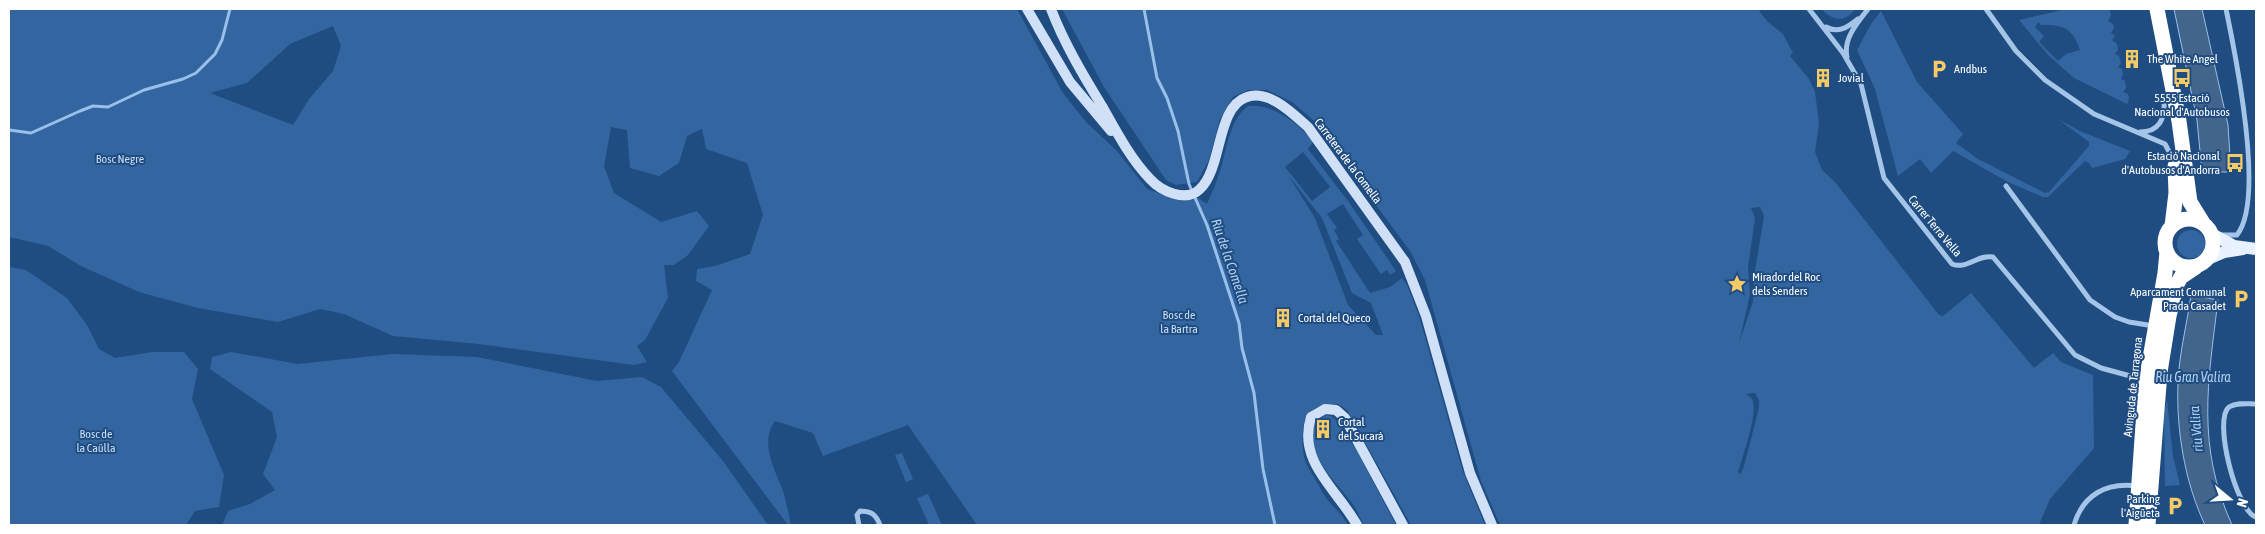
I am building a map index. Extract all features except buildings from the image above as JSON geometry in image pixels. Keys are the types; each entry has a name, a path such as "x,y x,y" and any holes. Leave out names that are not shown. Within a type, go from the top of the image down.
{"highway":[{"path":"2146,9 2174,161 2176,193 2172,226 2165,239 2167,252 2174,262 2181,266 2202,263 2214,247 2208,229 2190,202 2179,121 2157,9"},
{"path":"2172,226 2187,219 2208,229"},
{"name":"Avinguda de Tarragona","path":"2136,525 2146,380 2167,252"},
{"name":"Avinguda de Tarragona","path":"2148,525 2160,372 2168,316 2177,284 2181,277 2202,263"}],"main road":[{"path":"1027,9 1044,42 1070,82 1110,131 1117,133"},
{"name":"Carretera de la Comella","path":"1051,9 1080,70 1117,133 1150,180 1170,192 1187,195 1194,194 1206,182 1212,171 1230,114 1236,103 1242,99 1255,95 1272,100 1308,127 1405,262 1426,316 1470,473 1492,525"},
{"path":"2208,229 2234,246 2251,249"},
{"path":"2202,263 2224,252 2251,249"},
{"path":"1357,525 1347,508 1314,467 1308,435 1311,417 1325,409 1336,410 1345,418 1403,525"}],"street":[{"name":"Carrer Terra Vella","path":"1809,9 1848,60 1860,84 1884,178 1952,264 1962,266 1988,256 1993,257 2076,355 2102,368 2146,380"},
{"path":"1986,9 2014,49 2045,80 2094,114 2165,144 2174,161"},
{"path":"2208,229 2220,234 2237,235 2244,229 2248,220 2253,196 2252,133 2226,9"},
{"path":"1819,21 1830,30 1838,30 1857,20 1866,10"},
{"path":"1848,60 1847,43 1850,34 1866,10"},
{"path":"2134,132 2147,132 2160,125 2165,112 2164,102"},
{"path":"2006,186 2090,300 2115,317 2129,322 2154,326"},
{"path":"2256,404 2236,404 2228,407 2224,415 2224,440 2237,492 2245,509 2256,517"},
{"path":"2074,525 2084,504 2093,494 2127,485 2140,486"},
{"path":"859,525 857,515 860,511 868,511 873,514 880,525"}],"green space":[{"path":"9,9 1017,9 1063,93 1086,122 1117,151 1147,189 1182,201 1198,198 1207,204 1218,178 1232,128 1241,112 1248,106 1257,106 1276,111 1301,128 1313,142 1308,149 1348,201 1396,271 1390,275 1387,270 1381,274 1357,239 1363,235 1343,204 1327,214 1337,228 1334,230 1339,239 1336,241 1370,293 1390,287 1402,278 1407,285 1419,316 1463,472 1485,525 1411,525 1347,410 1338,404 1324,405 1314,409 1306,417 1303,430 1303,454 1324,495 1348,525 977,525 908,425 823,456 813,433 775,421 770,429 768,447 783,491 791,525 788,525 672,371 679,362 712,290 696,281 697,269 715,266 750,254 763,215 747,163 706,149 702,129 687,136 679,163 659,176 630,168 627,130 611,127 604,166 614,193 661,222 697,211 709,226 688,255 674,265 664,265 668,298 645,340 637,346 647,362 634,365 479,344 393,336 344,314 320,309 278,322 198,308 139,292 81,266 48,246 9,237","holes":["333,26 341,46 333,71 309,99 293,125 210,93 247,83 290,44","1303,152 1330,187 1312,201 1285,167","1288,175 1322,218 1352,293 1371,303 1383,335 1376,335 1348,305 1315,218"]},
{"path":"1062,9 1762,9 1759,11 1768,22 1783,34 1793,53 1790,56 1809,79 1815,92 1819,123 1815,152 1822,170 1835,182 1939,315 1943,316 1971,293 2034,368 2053,353 2061,362 2093,375 2094,448 2050,499 2039,525 1500,525 1481,481 1425,280 1410,251 1313,120 1292,102 1267,90 1248,90 1233,97 1220,119 1209,160 1197,182 1176,185 1166,180 1104,87","holes":["1760,207 1764,216 1754,277 1753,302 1739,343 1750,294 1748,267 1755,218 1751,208","1755,393 1759,400 1759,408 1741,474 1738,472 1752,424 1754,405 1752,399 1746,394"]},
{"path":"1821,9 1855,9 1847,17 1838,19 1829,16"},
{"path":"2067,9 2110,10 2111,16 2108,21 2113,24 2114,28 2111,33 2115,36 2112,40 2117,44 2118,50 2115,54 2119,56 2121,63 2118,67 2122,69 2121,79 2125,81 2126,88 2123,92 2128,94 2127,104 2074,78 2048,55 2019,20","holes":["2038,22 2041,25 2067,29 2074,37 2080,50 2066,54 2058,61 2039,42 2044,36 2035,27"]},
{"path":"1881,11 1917,82 1963,134 1956,143 1978,159 2045,193 2049,192 2089,146 2089,142 2058,119 2080,131 2130,151 2125,159 2092,168 2085,161 2048,197 2043,197 2008,182 1953,151 1931,173 1920,159 1898,176 1875,89 1857,50 1871,24"},
{"path":"2191,230 2201,234 2205,244 2201,254 2191,258 2181,254 2177,244 2181,234"},
{"name":"Bosc de la Caülla","path":"9,267 26,270 67,298 87,325 99,349 115,358 152,352 184,352 198,369 192,399 224,475 219,507 195,511 186,525 9,525"},
{"path":"231,352 298,364 392,354 477,357 597,381 642,377 661,387 723,461 768,525 222,525 228,511 250,504 275,490 263,474 277,437 272,412 210,369 212,357"},
{"path":"2167,400 2173,456 2180,485 2165,486 2164,414"},
{"path":"1326,415 1331,416 1338,422 1358,453 1396,525 1364,525 1353,504 1323,466 1314,445 1313,434 1315,422"},
{"path":"902,453 913,479 906,482 895,455"},
{"path":"928,494 942,525 929,525 917,498"}],"water":[{"path":"2174,9 2202,9 2228,125 2231,172 2202,172 2197,120"},
{"name":"Riu Gran Valira","path":"2191,295 2218,300 2209,387 2209,441 2213,468 2232,525 2205,525 2192,492 2183,456 2180,438 2178,383 2181,350"}],"waterway":[{"path":"9,130 31,133 93,106 108,107 144,90 183,79 196,73 215,54 222,40 230,9"},
{"name":"Riu de la Comella","path":"1144,9 1157,78 1167,98 1178,131 1189,184 1207,225 1239,323 1242,348 1254,393 1263,469 1275,525"}],"place":[{"name":"The White Angel","path":"2132,59"},
{"name":"Andbus","path":"1939,69"},
{"name":"Jovial","path":"1823,78"},
{"name":"5555 Estació Nacional d'Autobusos","path":"2182,78"},
{"name":"Estació Nacional d'Autobusos d'Andorra","path":"2235,163"},
{"name":"Mirador del Roc dels Senders","path":"1737,284"},
{"name":"Aparcament Comunal Prada Casadet","path":"2241,299"},
{"name":"Cortal del Queco","path":"1283,318"},
{"name":"Cortal del Sucarà","path":"1323,429"},
{"name":"Parking l'Aigüeta","path":"2175,506"}],"park label":[{"name":"Bosc Negre","path":"120,159"},
{"name":"Bosc de la Bartra","path":"1179,322"}],"water label":[{"name":"riu Valira","path":"2196,429"}]}
